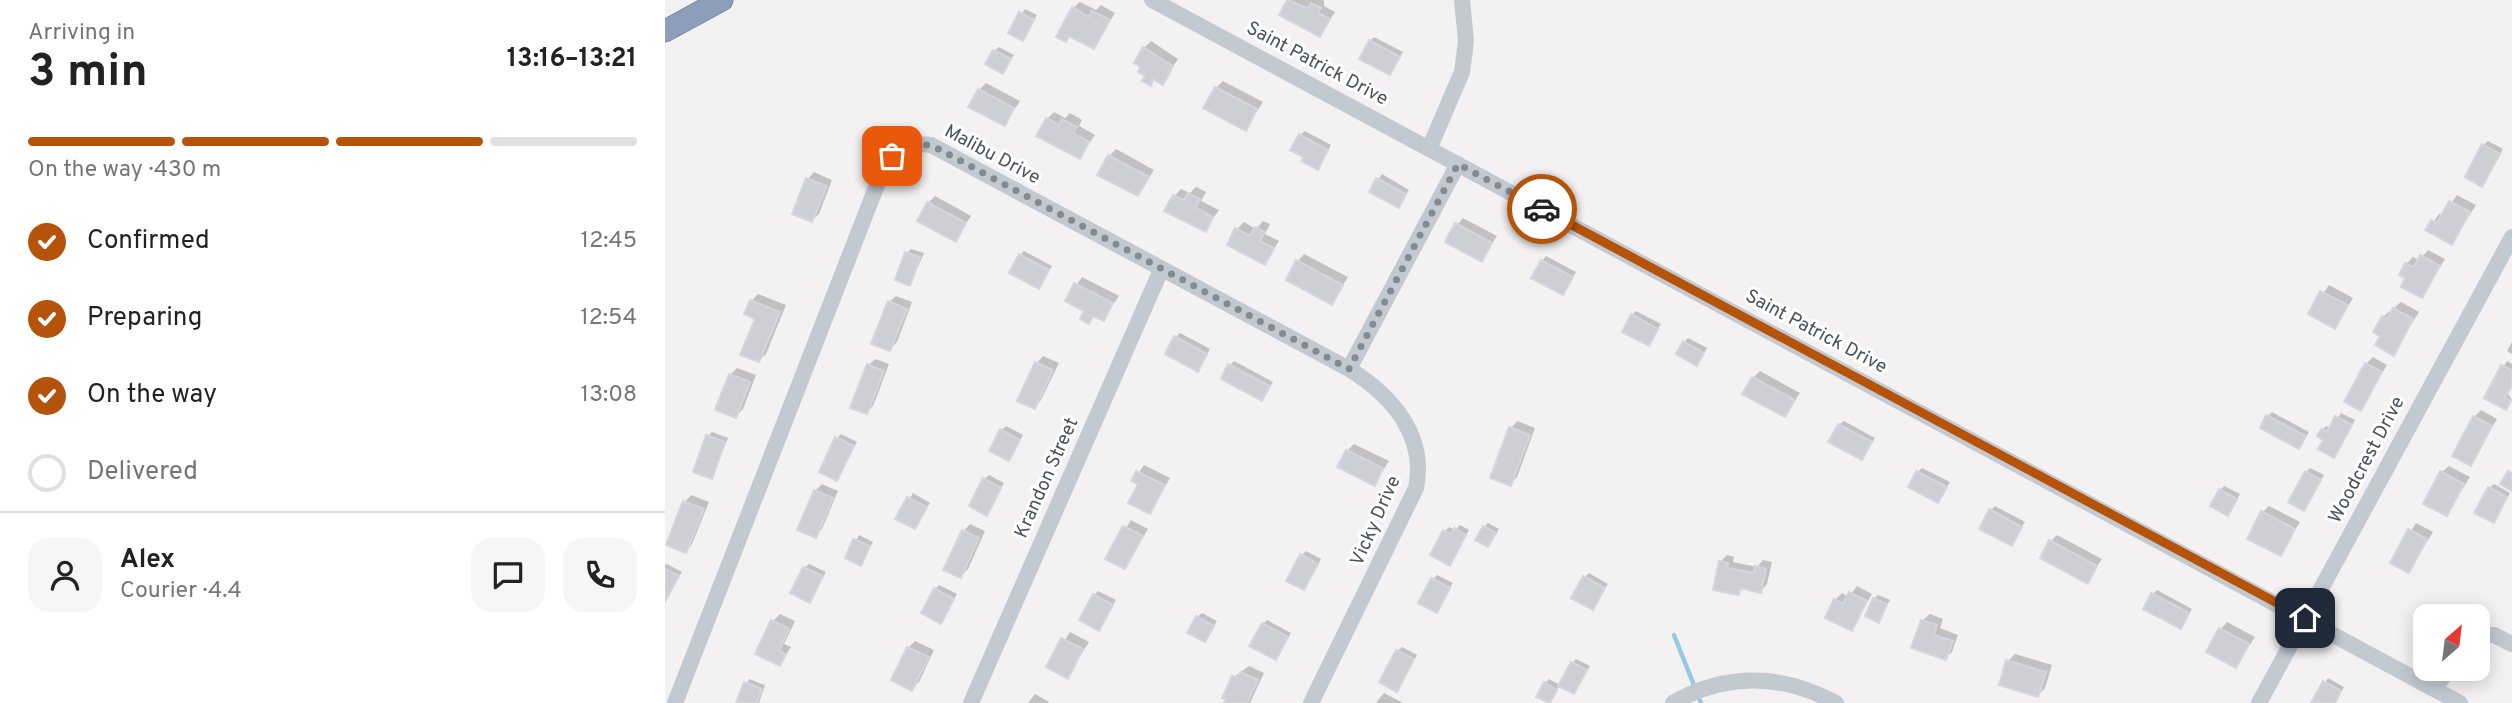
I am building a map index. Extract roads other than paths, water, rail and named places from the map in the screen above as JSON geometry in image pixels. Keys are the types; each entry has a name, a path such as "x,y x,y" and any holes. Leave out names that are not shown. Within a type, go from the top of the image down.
{"highway":[{"path":"665,31 722,0"}],"street":[{"name":"Saint Patrick Drive","path":"1152,0 2460,703"},
{"path":"1429,149 1462,72 1466,41 1462,0"},
{"name":"Malibu Drive","path":"675,703 884,167 902,147 917,143 931,145 1349,369"},
{"path":"1349,369 1458,164"},
{"name":"Woodcrest Drive","path":"2259,703 2512,237"},
{"name":"Krandon Street","path":"971,703 1161,270"},
{"name":"Vicky Drive","path":"1311,703 1412,500 1419,472 1416,446 1400,416 1381,392 1349,369"},
{"path":"2490,635 2512,644"},
{"path":"1673,703 1706,686 1745,680 1783,681 1815,692 1836,703"},
{"path":"2435,689 2440,681"}],"waterway":[{"path":"1674,635 1701,703"}]}
